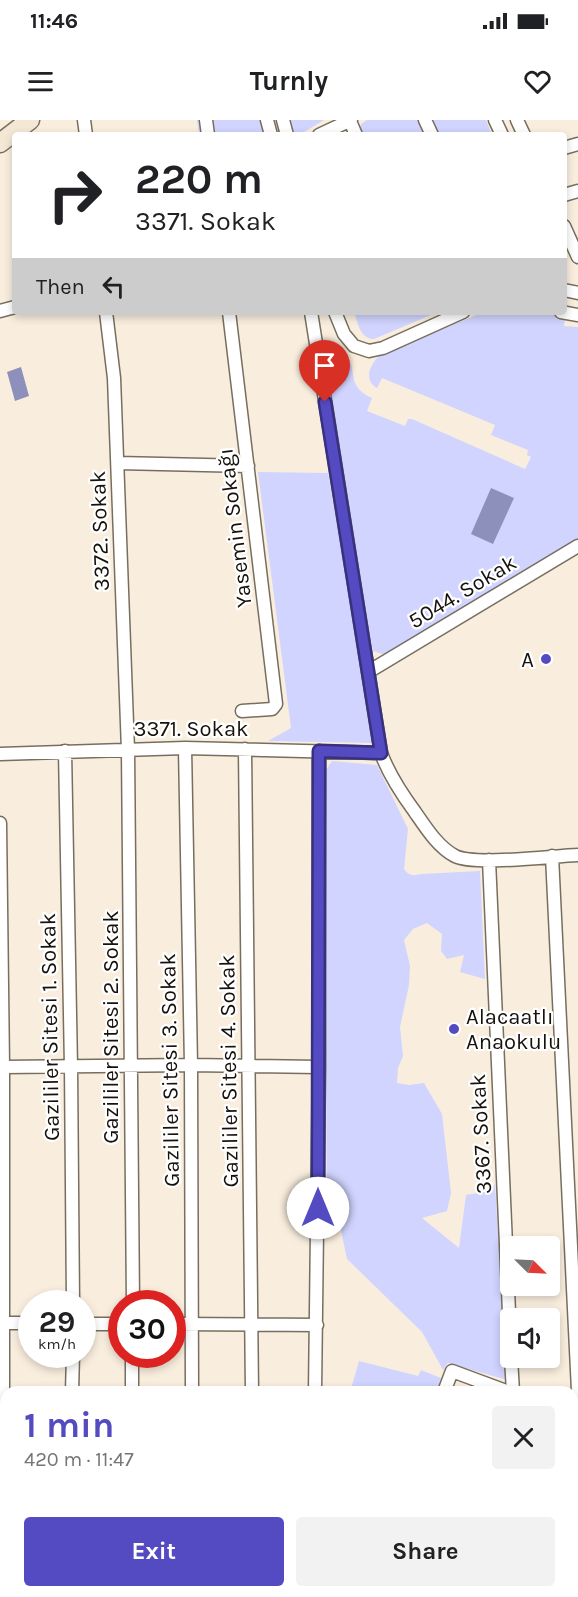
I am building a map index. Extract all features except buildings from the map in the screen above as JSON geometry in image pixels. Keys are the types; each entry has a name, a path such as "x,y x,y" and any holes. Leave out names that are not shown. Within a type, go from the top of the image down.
{"main road":[{"path":"0,127 13,120"},
{"path":"14,132 30,120"},
{"path":"0,143 12,134"}],"street":[{"path":"325,132 350,120"},
{"path":"567,233 578,257"},
{"name":"3372. Sokak","path":"106,315 114,378 128,750"},
{"name":"Yasemin Sokağı","path":"229,315 276,704 272,709 242,711"},
{"path":"311,315 381,753 396,786 425,827 446,850 456,856 489,860 578,855"},
{"path":"336,315 344,334 354,346 369,351 383,348 456,315"},
{"path":"118,463 248,466"},
{"name":"5044. Sokak","path":"368,672 578,546"},
{"name":"3371. Sokak","path":"0,753 185,747 381,753"},
{"name":"Gazililer Sitesi 3. Sokak","path":"185,747 191,1065 192,1386"},
{"name":"Gazililer Sitesi 4. Sokak","path":"245,748 252,1386"},
{"name":"Gazililer Sitesi 2. Sokak","path":"128,750 133,1290"},
{"name":"Gazililer Sitesi 1. Sokak","path":"65,751 73,1290"},
{"path":"315,1386 319,1067 319,751"},
{"path":"0,823 3,1386"},
{"path":"552,856 578,1386"},
{"name":"3367. Sokak","path":"489,860 509,1308"},
{"path":"3,1067 191,1065 319,1067"},
{"path":"3,1323 18,1323"},
{"path":"186,1324 317,1325"},
{"path":"72,1386 73,1368"},
{"path":"132,1368 132,1386"},
{"path":"511,1368 511,1386"},
{"path":"446,1386 452,1371 494,1386"}],"shaded area":[{"path":"197,120 260,120 263,132 199,132"},
{"path":"290,120 324,120 304,132 294,132"},
{"path":"367,120 420,120 426,132 362,132 361,124"},
{"path":"429,120 486,120 491,132 435,132"},
{"path":"355,315 431,315 374,339 366,336 358,325"},
{"path":"477,315 555,315 565,317 564,326 578,327 578,541 385,655 373,651 321,357 343,353 351,365 358,388 372,398 367,411 405,426 408,419 412,419 525,469 531,457 527,455 528,450 491,435 495,425 382,378 377,388 372,384 369,376 371,366 381,354"},
{"path":"21,367 29,396 15,401 7,372"},
{"path":"258,472 328,473 375,739 371,743 268,741 291,728"},
{"path":"491,488 514,498 493,544 471,534"},
{"path":"332,761 377,765 408,829 404,869 409,874 480,871 485,979 460,972 464,955 447,959 441,951 442,934 427,923 413,929 404,940 410,966 409,985 400,1027 403,1056 398,1068 397,1083 409,1085 424,1083 442,1114 451,1193 447,1211 422,1218 459,1248 466,1195 490,1191 495,1184 500,1296 502,1296 503,1308 500,1308 500,1368 506,1368 507,1380 448,1363 443,1370 422,1332 347,1259 334,1208 327,1206 324,773"},
{"path":"359,1361 418,1376 421,1370 441,1378 438,1386 352,1386"}],"place":[{"name":"A","path":"546,659"},
{"name":"Alacaatlı Anaokulu","path":"454,1029"}],"route":[{"path":"318,1208 319,751 381,753 325,402"}]}
